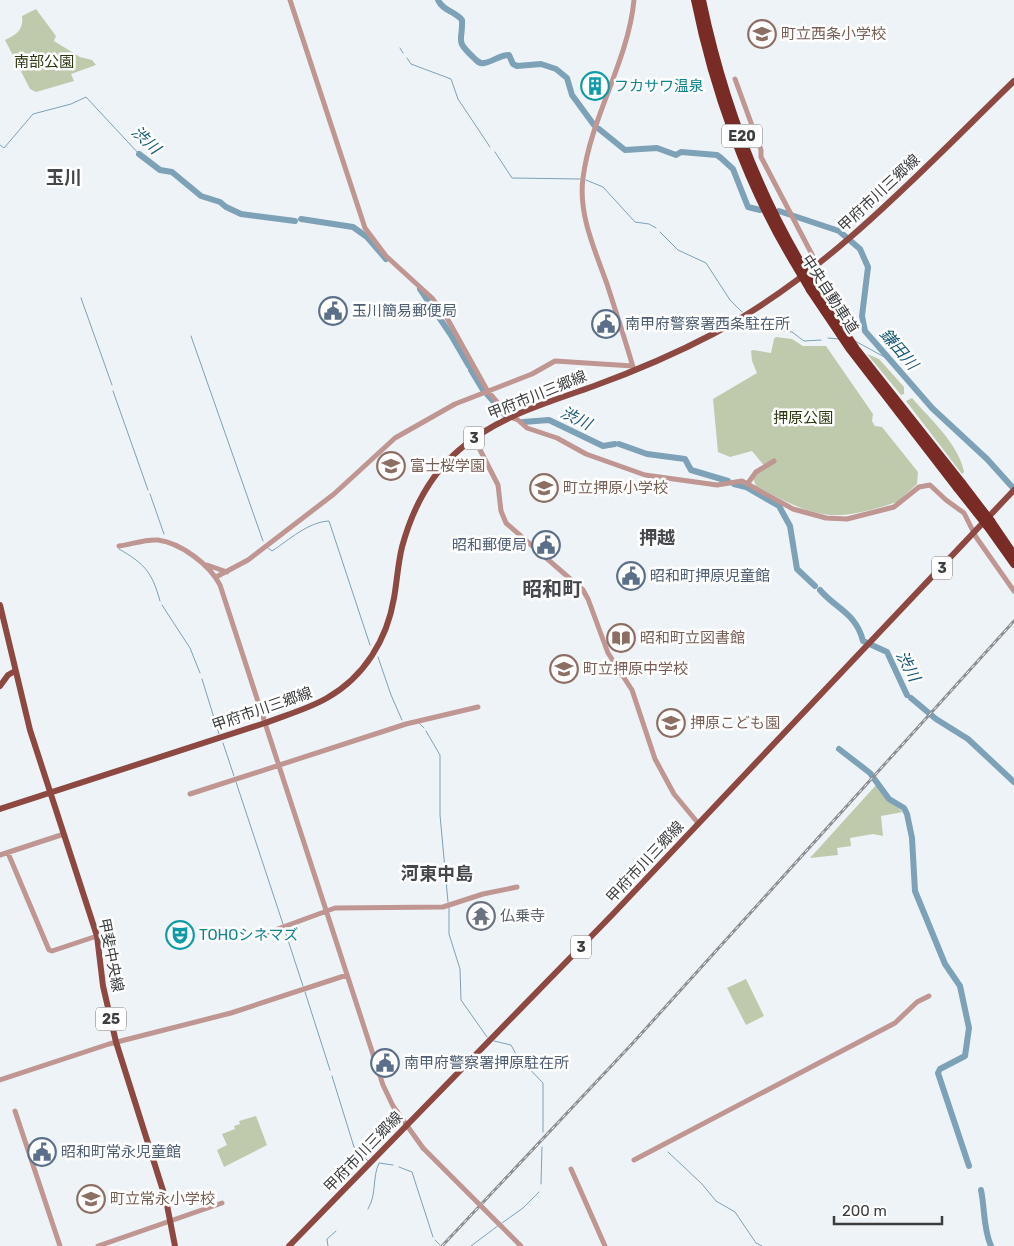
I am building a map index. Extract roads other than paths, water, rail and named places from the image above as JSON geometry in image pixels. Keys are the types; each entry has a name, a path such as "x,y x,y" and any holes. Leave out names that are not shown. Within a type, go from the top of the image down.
{"highway":[{"name":"中央自動車道","path":"695,0 718,85 740,151 766,210 793,261 855,352 1014,555"},
{"name":"中央自動車道","path":"702,0 724,83 747,149 772,207 814,291"},
{"name":"中央自動車道","path":"989,524 1014,564"}],"main road":[{"name":"甲府市川三郷線","path":"0,809 265,722 326,699 350,682 363,668 379,644 388,624 401,550 417,506 429,484 445,464 474,438 493,425 633,368 715,332 791,284 874,216 1014,81"},
{"name":"甲府市川三郷線","path":"289,1246 560,969 1013,492"},
{"name":"甲斐中央線","path":"0,605 30,730 97,936 103,986 116,1042 164,1192 175,1246"},
{"path":"0,686 8,675 16,670"}],"street":[{"path":"290,0 365,228 386,256 416,282 439,308 487,390 510,417 518,420 527,428 557,438 586,454 645,476 717,485 742,482 798,512 838,519 855,518 894,507 919,487 930,485 946,500 964,512 976,537 1014,591"},
{"path":"216,578 248,560 334,494 395,438 455,404 560,360 633,368 587,225 582,196 586,165 600,111 627,43 634,0"},
{"path":"735,79 761,150 761,157 787,210 817,264"},
{"path":"474,438 498,485 501,511 506,524 575,583 588,600 608,653 632,690 654,759 674,794 698,824"},
{"path":"748,484 756,472 774,461"},
{"path":"119,546 158,540 171,544 205,564 226,572"},
{"path":"205,564 216,578 383,1085 406,1125 423,1148 521,1246"},
{"path":"190,794 406,724 478,707"},
{"path":"0,855 64,834"},
{"path":"8,852 49,950 52,951 97,936"},
{"path":"236,934 264,934 326,910 341,907 443,907 483,894 517,888"},
{"path":"0,1080 116,1042 231,1013 347,975"},
{"path":"634,1160 894,1023 917,1002 929,996"},
{"path":"15,1112 60,1246"},
{"path":"570,1169 605,1246"},
{"path":"98,1246 222,1203"}],"waterway":[{"name":"鎌田川","path":"438,0 440,4 462,20 462,44 477,61 484,63 509,55 513,64 517,66 541,64 556,69 567,78 572,95 594,125"},
{"path":"400,48 403,53"},
{"path":"407,58 411,64 451,79 458,99 490,147"},
{"name":"渋川","path":"0,145 4,148 33,114 71,104 86,97 139,154"},
{"name":"鎌田川","path":"599,129 625,150 657,148 676,155 681,152 717,155 733,169 748,207 760,210"},
{"path":"495,152 512,178 580,179"},
{"name":"渋川","path":"139,154 160,170 172,172 201,196 220,202 241,214 295,221"},
{"path":"586,180 603,187 635,222 649,224 656,228"},
{"name":"鎌田川","path":"779,211 839,231 860,249 868,267 862,316 865,331 932,408 987,459 1014,489"},
{"name":"渋川","path":"301,219 353,227 367,237 386,259"},
{"path":"660,232 678,250 706,263 730,300 742,312"},
{"name":"渋川","path":"420,289 469,366"},
{"path":"81,298 112,385"},
{"path":"746,318 753,326"},
{"path":"759,328 792,332 804,341 821,340"},
{"path":"191,336 263,541"},
{"path":"828,338 839,339"},
{"path":"855,341 890,360"},
{"name":"渋川","path":"471,370 483,390"},
{"path":"113,391 148,490"},
{"name":"渋川","path":"487,394 506,416"},
{"name":"渋川","path":"523,422 549,420 603,446 615,444"},
{"name":"渋川","path":"619,444 647,454 685,459 691,470 728,481"},
{"name":"渋川","path":"734,484 746,487 779,506 790,526 797,569 815,586"},
{"path":"150,494 164,534"},
{"path":"268,548 272,551 306,528 329,521 370,645"},
{"path":"119,549 135,559 146,570 154,583 160,601"},
{"name":"渋川","path":"820,590 851,618 856,624 863,641 887,652 907,695"},
{"path":"162,605 190,648 200,673"},
{"path":"378,657 402,720"},
{"path":"202,679 219,734"},
{"name":"渋川","path":"911,698 936,719 968,739 1014,782"},
{"path":"419,723 424,728"},
{"path":"426,731 440,755 440,815 448,902"},
{"path":"223,743 234,776"},
{"path":"839,749 870,773 889,799 904,808 907,814 912,838 915,891 945,964 960,986 969,1028 965,1056 940,1069 938,1073 969,1166"},
{"path":"236,782 283,924"},
{"path":"449,908 449,934 460,969 461,1000 487,1037"},
{"path":"284,928 303,986"},
{"path":"305,992 330,1070"},
{"path":"494,1041 511,1045 517,1056 543,1083 543,1132"},
{"path":"332,1076 354,1147 368,1161"},
{"path":"541,1184 542,1147"},
{"path":"668,1152 702,1184 716,1201 735,1212 756,1243 762,1246"},
{"path":"368,1209 373,1198 379,1163 393,1165"},
{"path":"399,1167 412,1172 433,1237"},
{"path":"981,1190 985,1225 991,1246"},
{"path":"502,1223 523,1208 539,1192"},
{"path":"471,1246 499,1225"},
{"path":"328,1246 327,1239 336,1231"},
{"path":"435,1240 440,1245"}],"railway":[{"path":"442,1246 631,1045 1014,621"}],"place":[{"name":"町立西条小学校","path":"762,34"},
{"name":"フカサワ温泉","path":"595,86"},
{"name":"玉川簡易郵便局","path":"333,311"},
{"name":"南甲府警察署西条駐在所","path":"606,324"},
{"name":"富士桜学園","path":"391,466"},
{"name":"町立押原小学校","path":"544,488"},
{"name":"昭和郵便局","path":"546,545"},
{"name":"昭和町押原児童館","path":"631,576"},
{"name":"昭和町立図書館","path":"621,638"},
{"name":"町立押原中学校","path":"564,669"},
{"name":"押原こども園","path":"671,723"},
{"name":"仏乗寺","path":"481,916"},
{"name":"TOHOシネマズ","path":"180,935"},
{"name":"南甲府警察署押原駐在所","path":"385,1063"},
{"name":"昭和町常永児童館","path":"42,1152"},
{"name":"町立常永小学校","path":"91,1199"}],"district":[{"name":"玉川","path":"64,178"},
{"name":"押越","path":"657,538"},
{"name":"昭和町","path":"552,589"},
{"name":"河東中島","path":"437,874"}],"park label":[{"name":"南部公園","path":"44,62"},
{"name":"押原公園","path":"803,418"}]}
